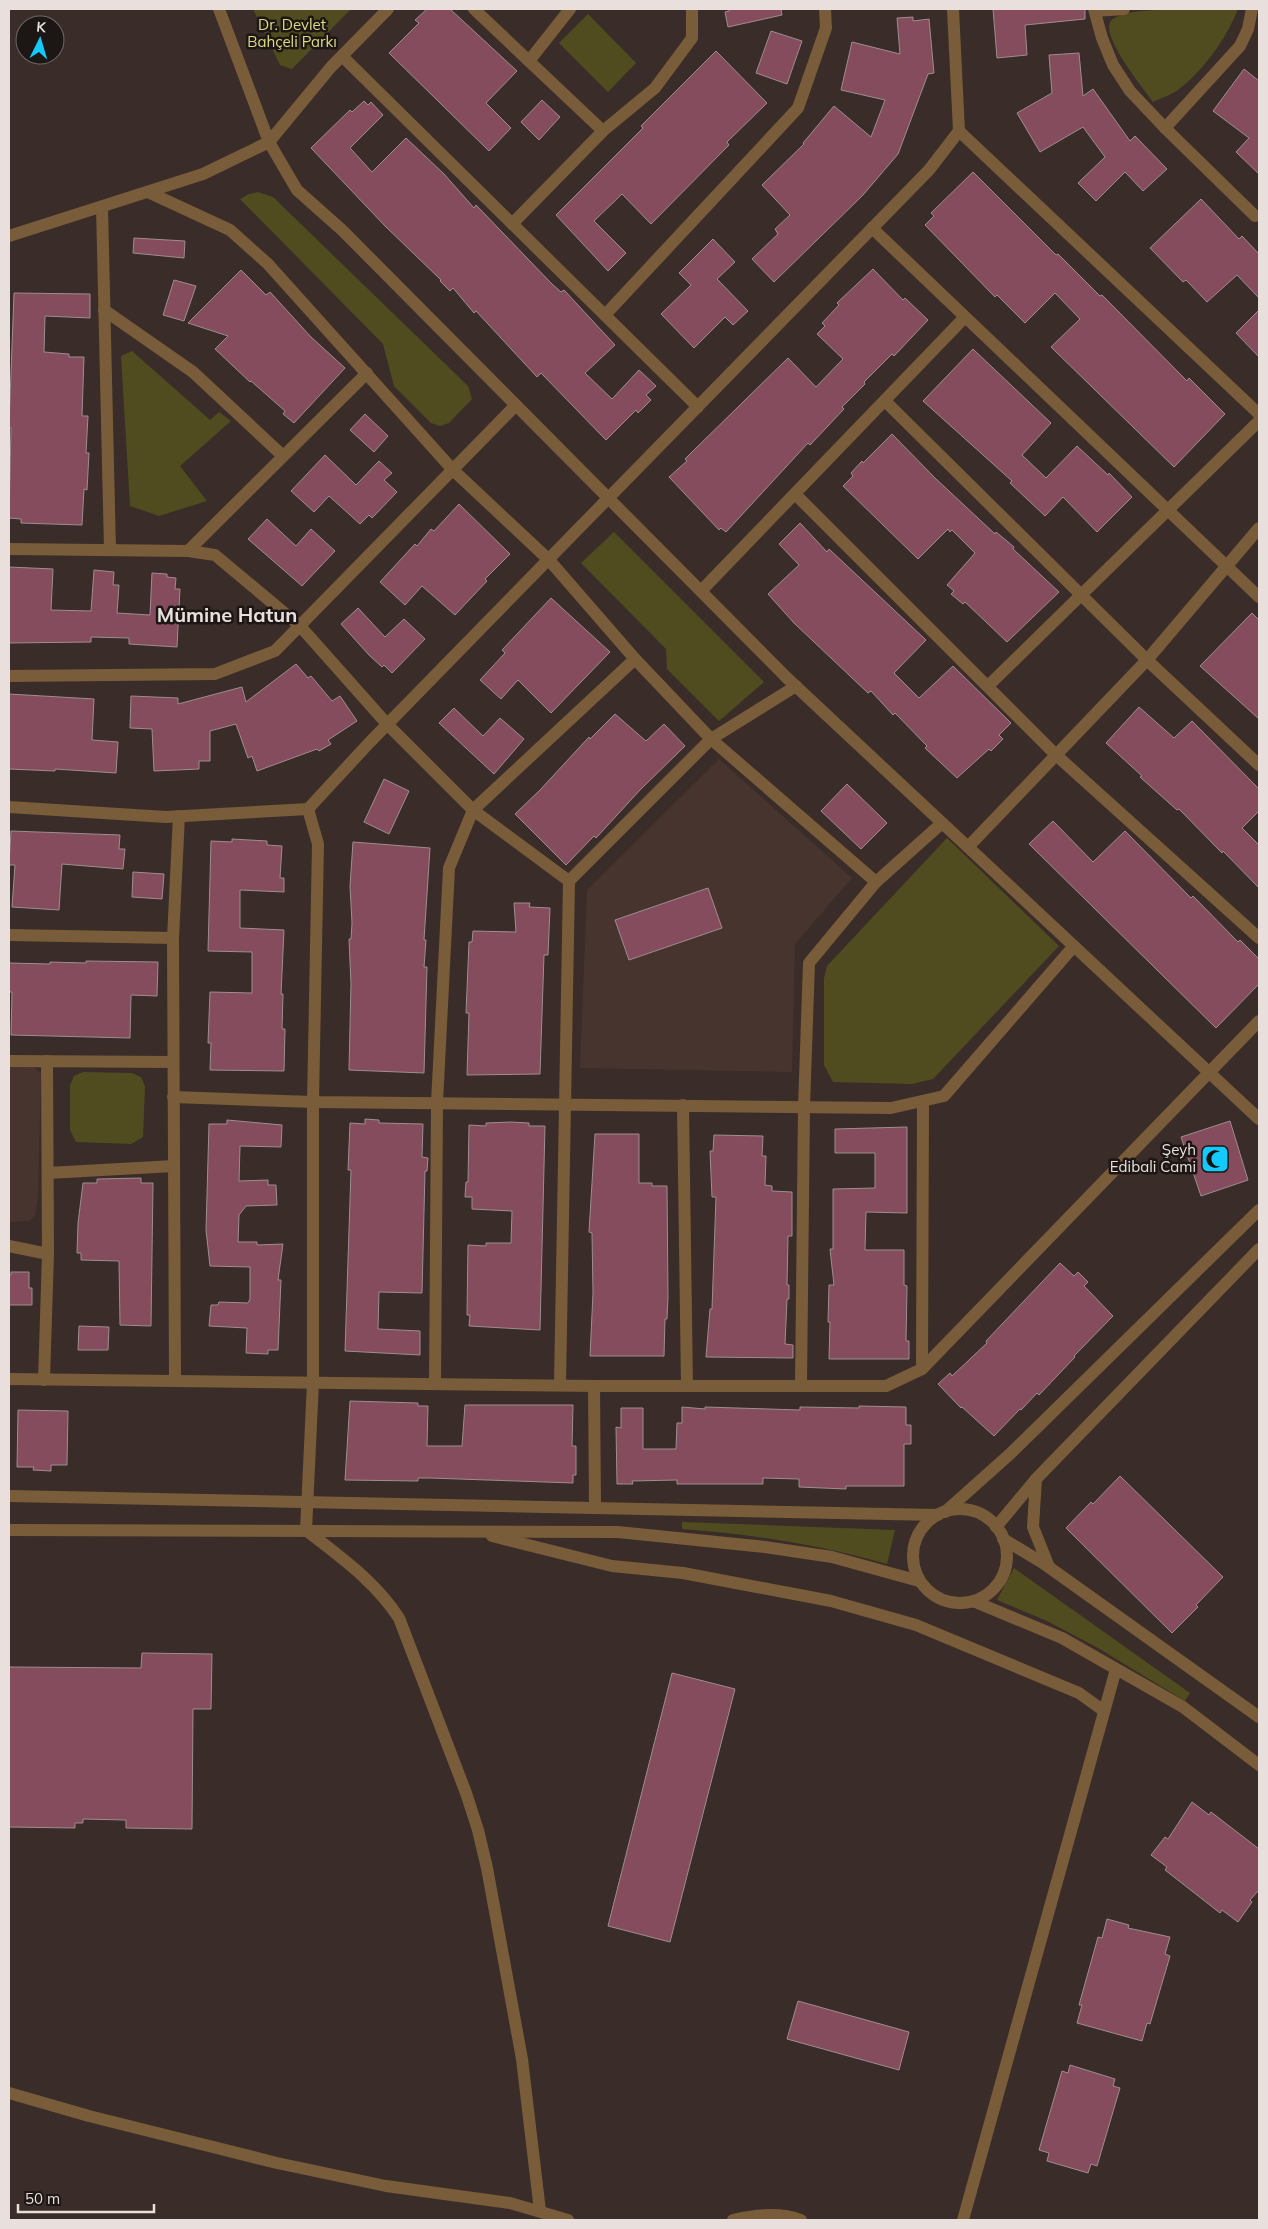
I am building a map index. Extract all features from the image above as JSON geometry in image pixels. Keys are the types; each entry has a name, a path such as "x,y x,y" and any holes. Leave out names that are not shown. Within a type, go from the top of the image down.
{"street":[{"path":"220,9 269,142 296,190 342,230 796,686 1259,1119"},
{"path":"9,236 203,174 269,142 342,56 388,9"},
{"path":"474,9 603,131"},
{"path":"529,61 570,9"},
{"path":"512,224 603,131 655,88 692,38 692,9"},
{"path":"605,315 798,108 826,28 825,9"},
{"path":"9,807 179,816 308,809 387,724 929,170 959,131 953,9"},
{"path":"1124,9 1095,10 1102,38 1113,65 1130,91 1165,128 1258,216"},
{"path":"1165,128 1240,46 1248,28 1252,9"},
{"path":"342,56 698,407"},
{"path":"959,131 1259,414"},
{"path":"148,192 230,230 268,264 453,470 549,560 635,659 711,739 876,882"},
{"path":"102,207 110,550"},
{"path":"872,228 1259,597"},
{"path":"104,310 192,372 283,456"},
{"path":"701,591 965,317"},
{"path":"188,551 367,373"},
{"path":"884,401 1081,596 1259,765"},
{"path":"9,676 216,674 275,651 516,405"},
{"path":"988,686 1259,422"},
{"path":"795,494 1056,755 1259,938"},
{"path":"968,846 1147,660 1259,528"},
{"path":"9,549 188,551 215,555 300,626 387,724 473,810 569,881"},
{"path":"434,1384 437,1103 448,868 473,810 635,659"},
{"path":"560,1386 569,881 711,739 796,686"},
{"path":"306,1530 313,1382 314,1102 318,844 308,809"},
{"path":"175,1381 173,938 179,816"},
{"path":"801,1386 804,1107 809,963 876,882 942,823"},
{"path":"9,935 173,938"},
{"path":"173,1097 314,1102 891,1108 944,1096 1074,946"},
{"path":"9,1379 560,1386 886,1386 922,1369 1259,1021"},
{"path":"9,1061 173,1062"},
{"path":"44,1380 48,1254 47,1061"},
{"path":"922,1369 923,1101"},
{"path":"683,1106 686,1386"},
{"path":"48,1173 174,1166"},
{"path":"9,1496 942,1513 960,1509 973,1511 986,1517 996,1527 1003,1539 1007,1552 1006,1566 1001,1579 993,1590 973,1601 954,1603 940,1600 928,1592 919,1581 914,1568 912,1554 915,1540 922,1528 942,1513 1010,1454 1259,1210"},
{"path":"9,1246 48,1254"},
{"path":"996,1527 1036,1479 1259,1249"},
{"path":"594,1386 596,1507"},
{"path":"1036,1479 1033,1502 1033,1527 1049,1567"},
{"path":"9,1530 618,1532 736,1544 832,1557 919,1581"},
{"path":"306,1530 367,1579 385,1596 399,1618 466,1793 478,1830 493,1894 508,1989 522,2059 540,2211"},
{"path":"472,1531 612,1566 683,1573 831,1601 916,1625 1079,1693 1104,1711"},
{"path":"1003,1539 1049,1567 1259,1717"},
{"path":"973,1601 1062,1638 1183,1707 1259,1765"},
{"path":"964,2220 1116,1669"},
{"path":"9,2093 89,2116 277,2163 386,2186 510,2203 568,2220"},
{"path":"733,2220 777,2215 800,2220"}],"shaded area":[{"path":"719,759 852,878 795,944 792,1072 580,1068 587,890"},
{"path":"9,1066 33,1066 41,1074 38,1198 35,1217 28,1221 9,1222"}],"green space":[{"name":"Dr. Devlet Bahçeli Parkı","path":"253,9 351,9 292,69 280,65"},
{"path":"1170,9 1238,9 1221,43 1197,73 1178,90 1153,102 1123,60 1111,35 1109,25 1113,19 1126,14"},
{"path":"588,14 636,63 608,92 559,43"},
{"path":"258,192 273,197 468,386 472,399 449,423 440,426 431,423 394,386 383,344 240,199"},
{"path":"132,351 210,420 219,412 231,421 180,466 207,501 159,516 130,506 121,356"},
{"path":"614,532 764,682 719,721 667,669 666,649 581,563"},
{"path":"947,838 1059,946 933,1079 912,1084 833,1082 824,1065 824,978 827,966"},
{"path":"83,1072 132,1073 141,1077 145,1086 143,1137 131,1144 76,1142 70,1130 70,1085 74,1076"},
{"path":"682,1522 895,1530 887,1564 785,1541 682,1529"},
{"path":"1014,1568 1190,1693 1185,1701 1098,1648 1047,1621 997,1600"}],"building":[{"path":"427,9 450,9 517,71 486,103 511,128 489,151 389,53 419,23 415,20"},
{"path":"729,9 781,9 782,15 728,27 725,12 729,11"},
{"path":"993,9 1085,9 1085,19 1025,25 1027,55 997,58"},
{"path":"913,17 913,21 929,19 934,73 928,74 898,154 863,195 774,282 752,259 778,234 775,229 790,215 762,185 804,144 834,106 871,137 885,100 841,90 852,42 900,54 897,18"},
{"path":"771,31 802,41 787,84 756,73"},
{"path":"716,51 767,103 727,142 729,145 651,224 622,194 594,221 626,253 608,271 556,215 643,128 641,126"},
{"path":"1079,53 1083,96 1093,89 1130,141 1135,136 1167,169 1143,191 1125,172 1096,201 1078,183 1105,157 1083,127 1040,152 1017,113 1052,93 1049,55"},
{"path":"1244,69 1259,81 1259,174 1236,152 1249,138 1213,111"},
{"path":"542,100 560,117 539,140 521,122"},
{"path":"364,101 368,105 371,102 383,115 350,148 372,172 406,138 444,174 474,208 476,205 552,284 561,292 564,290 615,345 585,373 612,399 639,370 656,386 646,395 651,400 638,413 636,410 606,440 541,373 537,377 476,311 474,313 453,288 450,291 311,148 350,110 352,112"},
{"path":"973,172 1056,255 1058,254 1100,296 1102,295 1187,381 1189,378 1225,414 1174,467 1051,347 1080,319 1055,293 1025,323 997,295 995,297 925,225 934,216 931,213"},
{"path":"1201,199 1239,239 1242,236 1259,254 1259,298 1237,275 1207,302 1186,280 1183,282 1150,248"},
{"path":"134,238 185,241 184,258 133,253"},
{"path":"713,239 735,262 717,279 748,311 733,325 725,317 694,348 661,314 691,285 679,273"},
{"path":"873,269 903,300 905,298 928,320 894,356 892,354 864,382 865,384 842,407 844,409 810,445 808,443 726,532 721,528 719,530 669,477 788,358 816,387 843,359 817,334 825,326 822,323 839,305 837,303"},
{"path":"241,270 266,295 270,292 311,337 345,368 294,423 283,414 285,411 215,349 228,336 188,323"},
{"path":"174,280 196,286 184,321 163,315"},
{"path":"14,293 90,294 90,318 45,316 44,352 69,354 69,357 84,357 82,416 88,416 86,453 89,453 87,490 84,489 82,525 21,523 21,519 9,518 11,428 9,426"},
{"path":"1259,310 1259,357 1236,333"},
{"path":"973,349 1051,423 1022,455 1046,478 1077,446 1108,475 1109,473 1132,497 1097,532 1063,497 1045,516 1010,483 1012,481 923,401"},
{"path":"365,414 388,436 374,452 350,430"},
{"path":"892,434 935,478 995,534 996,532 1014,547 1013,549 1059,592 1007,642 965,602 963,604 951,594 954,591 947,585 975,553 952,530 950,532 948,529 918,559 843,486 853,476 851,473 862,461 863,463"},
{"path":"325,455 356,485 379,461 392,473 384,480 397,492 372,518 369,515 360,524 329,496 314,512 291,491"},
{"path":"459,504 510,554 485,579 487,581 455,615 422,586 405,605 380,582 415,544 417,546 431,529 434,531"},
{"path":"267,519 296,546 311,529 335,551 302,586 248,539"},
{"path":"800,523 827,552 829,549 926,640 894,673 919,698 953,666 1011,723 999,735 1003,739 957,778 925,748 927,746 895,713 893,715 871,691 868,693 794,623 768,594 799,565 779,544"},
{"path":"9,567 53,569 51,610 91,611 94,570 114,572 113,585 119,585 117,613 150,615 152,573 167,574 167,577 176,578 175,589 180,589 177,647 129,644 129,638 91,637 91,642 9,643"},
{"path":"551,598 610,652 551,713 518,680 501,699 480,680 505,653 502,650"},
{"path":"358,608 385,637 404,619 425,639 392,673 369,655 341,624"},
{"path":"1252,613 1259,620 1259,719 1200,666"},
{"path":"296,664 308,678 311,676 332,701 340,696 357,721 328,740 331,744 319,751 317,749 257,771 252,756 248,758 236,724 210,731 210,761 199,761 199,769 154,771 152,729 130,728 131,696 178,698 178,704 242,687 246,702"},
{"path":"9,694 94,699 92,740 118,742 116,773 55,769 55,771 9,769"},
{"path":"1139,707 1174,738 1192,721 1259,789 1259,811 1242,828 1259,845 1259,888 1179,809 1177,810 1140,777 1142,776 1106,743"},
{"path":"454,708 483,736 500,718 524,739 494,774 439,723"},
{"path":"615,714 646,741 664,724 685,746 640,790 596,838 594,836 566,865 515,814 589,737 590,739"},
{"path":"384,779 409,791 389,834 364,822"},
{"path":"847,784 887,823 861,849 821,811"},
{"path":"1053,821 1093,862 1125,831 1191,898 1193,896 1238,942 1240,940 1259,959 1259,984 1216,1028 1029,844"},
{"path":"11,831 120,835 119,849 125,849 123,869 62,864 59,910 12,907 15,865 9,865"},
{"path":"232,839 267,841 267,845 282,846 280,878 284,878 284,892 240,890 240,928 284,930 281,994 283,994 282,1029 285,1029 284,1071 210,1070 211,1043 208,1043 210,992 252,993 252,952 208,951 211,841 232,842"},
{"path":"353,842 430,848 424,940 426,940 424,967 427,967 424,1073 349,1070 351,984 349,939 351,939 352,923 350,886"},
{"path":"133,872 164,874 162,899 132,897"},
{"path":"708,888 722,928 629,960 615,920"},
{"path":"514,903 530,903 529,907 550,908 548,955 544,955 540,1074 467,1075 469,1013 466,1013 469,942 472,942 473,931 516,932"},
{"path":"86,961 158,962 157,996 131,995 130,1038 11,1035 12,992 9,992 9,963 50,964 50,962 86,963"},
{"path":"365,1119 379,1120 379,1123 423,1124 422,1157 428,1158 427,1171 425,1171 422,1293 379,1292 378,1329 420,1331 420,1355 345,1351 351,1170 348,1170 350,1123 365,1124"},
{"path":"227,1120 282,1125 281,1147 240,1146 239,1181 268,1180 268,1185 276,1185 277,1205 246,1206 239,1215 238,1242 257,1242 257,1245 283,1244 278,1280 281,1280 278,1350 268,1350 268,1354 246,1353 247,1328 209,1326 211,1305 218,1305 219,1302 248,1303 250,1299 250,1267 210,1266 206,1230 209,1124 227,1124"},
{"name":"Şeyh Edibali Cami","path":"1230,1121 1248,1180 1201,1196 1181,1137"},
{"path":"486,1123 529,1123 529,1126 545,1126 540,1330 469,1326 470,1315 467,1315 468,1245 486,1246 486,1243 511,1243 512,1211 472,1209 472,1197 465,1197 466,1182 468,1182 469,1125 486,1126"},
{"path":"907,1127 907,1213 866,1212 865,1250 904,1250 904,1285 907,1286 906,1341 909,1341 909,1359 829,1359 829,1285 834,1285 830,1249 833,1249 833,1189 875,1188 875,1153 835,1153 835,1129"},
{"path":"595,1134 639,1134 639,1183 652,1183 652,1186 667,1186 668,1297 667,1319 665,1319 664,1356 590,1356 593,1293 592,1233 589,1232"},
{"path":"714,1135 763,1136 762,1156 766,1156 765,1185 772,1186 772,1191 792,1192 792,1236 788,1236 787,1285 789,1285 789,1299 787,1299 785,1344 793,1345 793,1358 706,1357 710,1309 712,1309 716,1197 712,1197 710,1151 713,1151"},
{"path":"141,1178 141,1183 153,1183 151,1326 120,1325 119,1261 81,1260 81,1253 77,1253 78,1223 83,1183 97,1183 97,1179"},
{"path":"1060,1263 1074,1276 1078,1272 1088,1282 1084,1286 1113,1316 1039,1395 1037,1393 994,1436 961,1408 938,1384 950,1373 952,1376 987,1343 986,1341"},
{"path":"11,1272 29,1272 29,1288 32,1288 32,1305 9,1305 9,1275 11,1275"},
{"path":"79,1326 109,1327 108,1350 78,1350"},
{"path":"350,1401 418,1403 418,1406 428,1406 427,1446 462,1446 465,1405 573,1405 572,1446 576,1446 576,1475 573,1475 573,1483 430,1478 418,1478 418,1481 345,1480"},
{"path":"859,1406 906,1407 906,1425 911,1425 911,1444 904,1444 904,1486 846,1486 846,1489 799,1487 799,1479 763,1478 763,1484 677,1484 677,1480 632,1481 633,1484 617,1484 616,1427 621,1428 621,1408 643,1408 643,1449 676,1449 677,1423 682,1423 682,1407 800,1410 800,1407 859,1408"},
{"path":"18,1410 68,1411 67,1465 51,1465 51,1471 33,1470 34,1467 17,1467"},
{"path":"1120,1476 1223,1577 1196,1605 1198,1607 1172,1633 1066,1528"},
{"path":"142,1653 212,1654 211,1709 193,1709 192,1829 126,1828 126,1820 83,1819 83,1823 75,1823 75,1828 9,1827 9,1667 141,1668"},
{"path":"672,1673 735,1689 670,1942 608,1926"},
{"path":"1192,1802 1209,1815 1211,1812 1259,1849 1259,1890 1250,1900 1252,1902 1238,1922 1222,1910 1220,1913 1165,1870 1167,1867 1151,1855 1165,1837 1168,1839"},
{"path":"1107,1919 1129,1925 1128,1928 1170,1937 1165,1954 1170,1956 1150,2024 1147,2023 1142,2041 1077,2023 1082,2005 1079,2005 1098,1937 1102,1938"},
{"path":"798,2001 909,2032 899,2070 787,2039"},
{"path":"1070,2065 1115,2079 1113,2086 1120,2088 1097,2166 1091,2164 1088,2173 1047,2161 1049,2153 1039,2150 1062,2071 1068,2073"}],"place":[{"name":"Şeyh Edibali Cami","path":"1215,1159"}],"district":[{"name":"Mümine Hatun","path":"227,615"}]}
